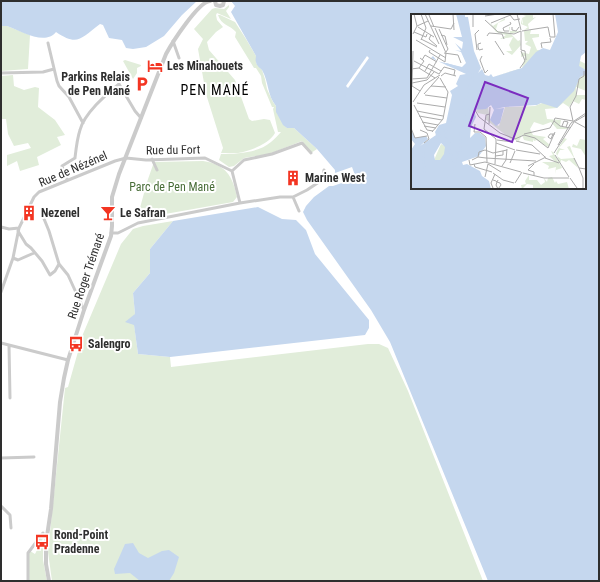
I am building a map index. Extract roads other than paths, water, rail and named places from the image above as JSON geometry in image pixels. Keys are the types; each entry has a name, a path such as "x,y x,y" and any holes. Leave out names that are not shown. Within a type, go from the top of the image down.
{"street":[{"name":"Rue Roger Trémaré","path":"49,581 46,564 46,543 51,508 60,402 68,360 111,233 112,197 166,54 173,41 199,8 206,2 210,1"},
{"path":"215,1 219,6 223,5 224,1"},
{"path":"173,41 180,58"},
{"path":"48,43 54,69 60,86 69,97 83,123"},
{"path":"1,73 43,72 54,69"},
{"path":"67,180 62,166 74,158 80,128 99,101 119,84 141,118"},
{"path":"240,202 232,171 244,160 272,154 302,143 311,153"},
{"name":"Rue du Fort","path":"126,158 205,158 232,171"},
{"name":"Rue de Nézénel","path":"1,292 13,258 19,229 34,197 39,192 67,180 126,158"},
{"path":"152,159 157,170"},
{"path":"111,233 118,233 138,223 240,202 280,197 293,197 322,180 324,170"},
{"path":"293,197 298,211"},
{"path":"42,214 50,231 59,264 68,275 84,310"},
{"path":"1,227 19,229 26,244 42,261 50,275 55,271 59,264"},
{"path":"13,258 18,260 34,253"},
{"path":"1,343 68,360"},
{"path":"8,345 10,398"},
{"path":"1,458 34,458"},
{"path":"1,506 10,515 11,528"},
{"path":"28,581 28,553 43,533"}],"water":[{"path":"1,1 197,1 182,15 164,36 146,47 133,49 126,48 122,40 109,38 103,25 100,24 84,37 75,40 63,37 56,32 46,38 39,38 7,26 1,26"},
{"path":"231,1 599,1 599,581 488,581 390,342 371,310 307,220 303,212 314,197 329,186 356,178 352,167 335,173 335,170 317,149 294,128 287,128 283,125 276,112 276,106 271,97 262,70 256,63 256,56 231,12 235,6"},
{"path":"258,207 282,219 296,220 306,230 315,254 369,320 369,328 365,335 170,357 138,354 134,325 125,322 135,314 133,293 150,273 150,249 173,221"},
{"path":"133,543 139,553 148,558 162,551 169,550 179,557 174,573 169,581 140,581 130,573 115,574 114,569 125,544"}],"place":[{"name":"Les Minahouets","path":"155,66"},
{"name":"Parkins Relais de Pen Mané","path":"142,84"},
{"name":"Marine West","path":"293,178"},
{"name":"Nezenel","path":"29,213"},
{"name":"Le Safran","path":"108,213"},
{"name":"Salengro","path":"76,344"},
{"name":"Rond-Point Pradenne","path":"42,542"}],"district":[{"name":"PEN MANÉ","path":"215,90"}],"park label":[{"name":"Parc de Pen Mané","path":"172,187"}]}
